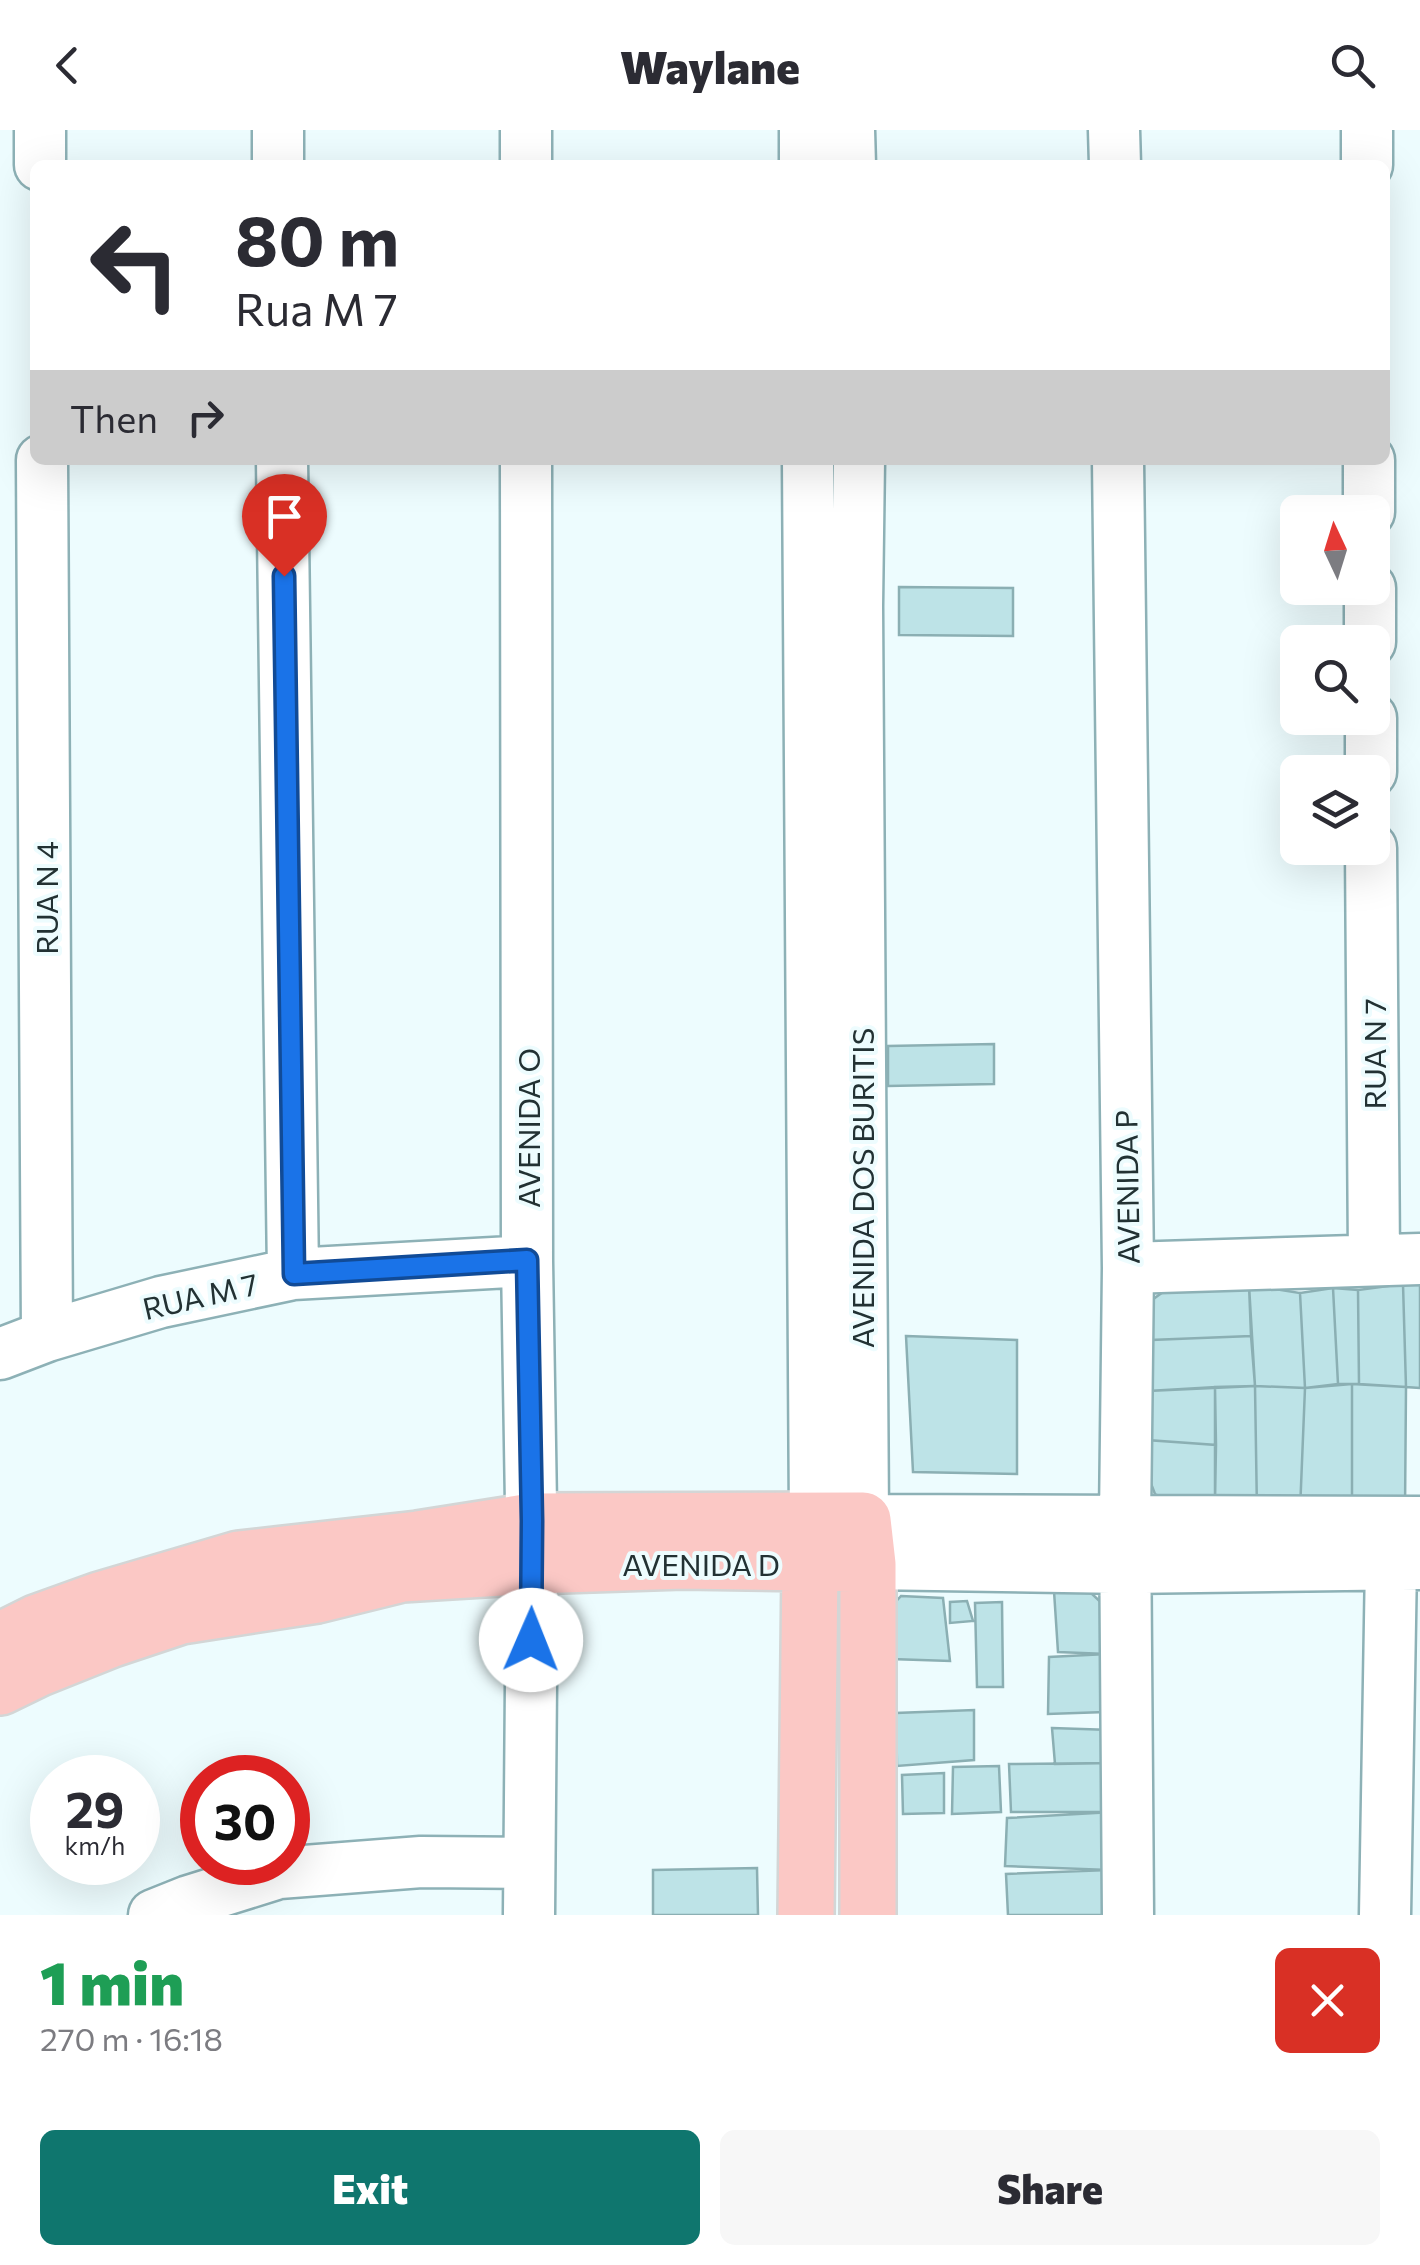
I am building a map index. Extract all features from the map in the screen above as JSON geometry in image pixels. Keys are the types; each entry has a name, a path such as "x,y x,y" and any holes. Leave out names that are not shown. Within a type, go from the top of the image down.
{"main road":[{"name":"AVENIDA D","path":"0,1641 100,1600 239,1559 418,1540 839,1542"},
{"name":"AVENIDA DOS BURITIS","path":"806,1915 839,1542"},
{"name":"AVENIDA DOS BURITIS","path":"839,1542 868,1915"},
{"name":"AVENIDA D","path":"0,1687 112,1639 181,1616 317,1595 532,1543"}],"street":[{"path":"40,130 40,160"},
{"path":"278,130 278,160"},
{"path":"526,130 526,160"},
{"path":"805,130 805,160"},
{"path":"849,130 850,160"},
{"path":"1114,130 1115,160"},
{"path":"1367,130 1368,160"},
{"name":"RUA N 4","path":"42,465 47,1336"},
{"path":"282,465 294,1274"},
{"name":"AVENIDA O","path":"526,465 527,1260 532,1543 528,1915"},
{"name":"AVENIDA DOS BURITIS","path":"808,465 839,1542"},
{"name":"AVENIDA DOS BURITIS","path":"839,1542 859,465"},
{"name":"AVENIDA P","path":"1118,465 1128,1268 1128,1915"},
{"path":"1369,465 1370,495"},
{"name":"RUA N 7","path":"1373,865 1397,1260"},
{"name":"RUA M 7","path":"0,1354 161,1302 294,1274 527,1260"},
{"path":"1128,1268 1397,1260"},
{"name":"AVENIDA D","path":"1125,1544 1420,1522"},
{"name":"AVENIDA D","path":"839,1542 1125,1544 1405,1564"},
{"path":"1386,1915 1405,1564"},
{"path":"154,1915 189,1901 279,1894 421,1862 528,1864"}],"building":[{"path":"899,587 1013,588 1013,636 899,635"},
{"path":"994,1044 994,1084 888,1086 888,1046"},
{"path":"1403,1284 1406,1387 1359,1384 1358,1290"},
{"path":"1403,1284 1420,1285 1420,1388 1406,1387"},
{"path":"1249,1285 1251,1336 1151,1340 1152,1300 1170,1287"},
{"path":"1249,1285 1300,1293 1305,1388 1255,1386"},
{"path":"1333,1288 1338,1384 1305,1388 1300,1293"},
{"path":"1333,1288 1358,1290 1359,1384 1338,1384"},
{"path":"906,1336 1017,1340 1017,1474 913,1472"},
{"path":"1251,1336 1255,1386 1149,1391 1151,1340"},
{"path":"1352,1384 1352,1509 1300,1511 1305,1388"},
{"path":"1352,1384 1406,1387 1405,1511 1352,1509"},
{"path":"1255,1386 1257,1512 1215,1502 1215,1387"},
{"path":"1255,1386 1305,1388 1300,1511 1257,1512"},
{"path":"1215,1387 1216,1445 1147,1440 1149,1391"},
{"path":"1147,1440 1216,1445 1215,1502 1174,1504 1155,1494 1150,1481"},
{"path":"1054,1591 1090,1592 1108,1609 1107,1654 1058,1652"},
{"path":"901,1596 943,1598 950,1661 891,1659 890,1608"},
{"path":"967,1601 973,1621 950,1623 950,1602"},
{"path":"1002,1602 1003,1687 977,1687 975,1603"},
{"path":"1107,1654 1105,1712 1048,1714 1049,1657"},
{"path":"974,1710 974,1760 897,1766 896,1713"},
{"path":"1052,1728 1111,1730 1111,1763 1055,1764"},
{"path":"1111,1763 1113,1812 1011,1812 1009,1764"},
{"path":"999,1766 1001,1812 952,1814 953,1767"},
{"path":"944,1773 944,1813 903,1814 902,1775"},
{"path":"1113,1812 1109,1870 1005,1866 1007,1818"},
{"path":"757,1868 758,1915 653,1915 653,1870"},
{"path":"1109,1870 1104,1915 1008,1915 1006,1874"}],"route":[{"path":"284,576 294,1274 527,1260 531,1640"}]}
